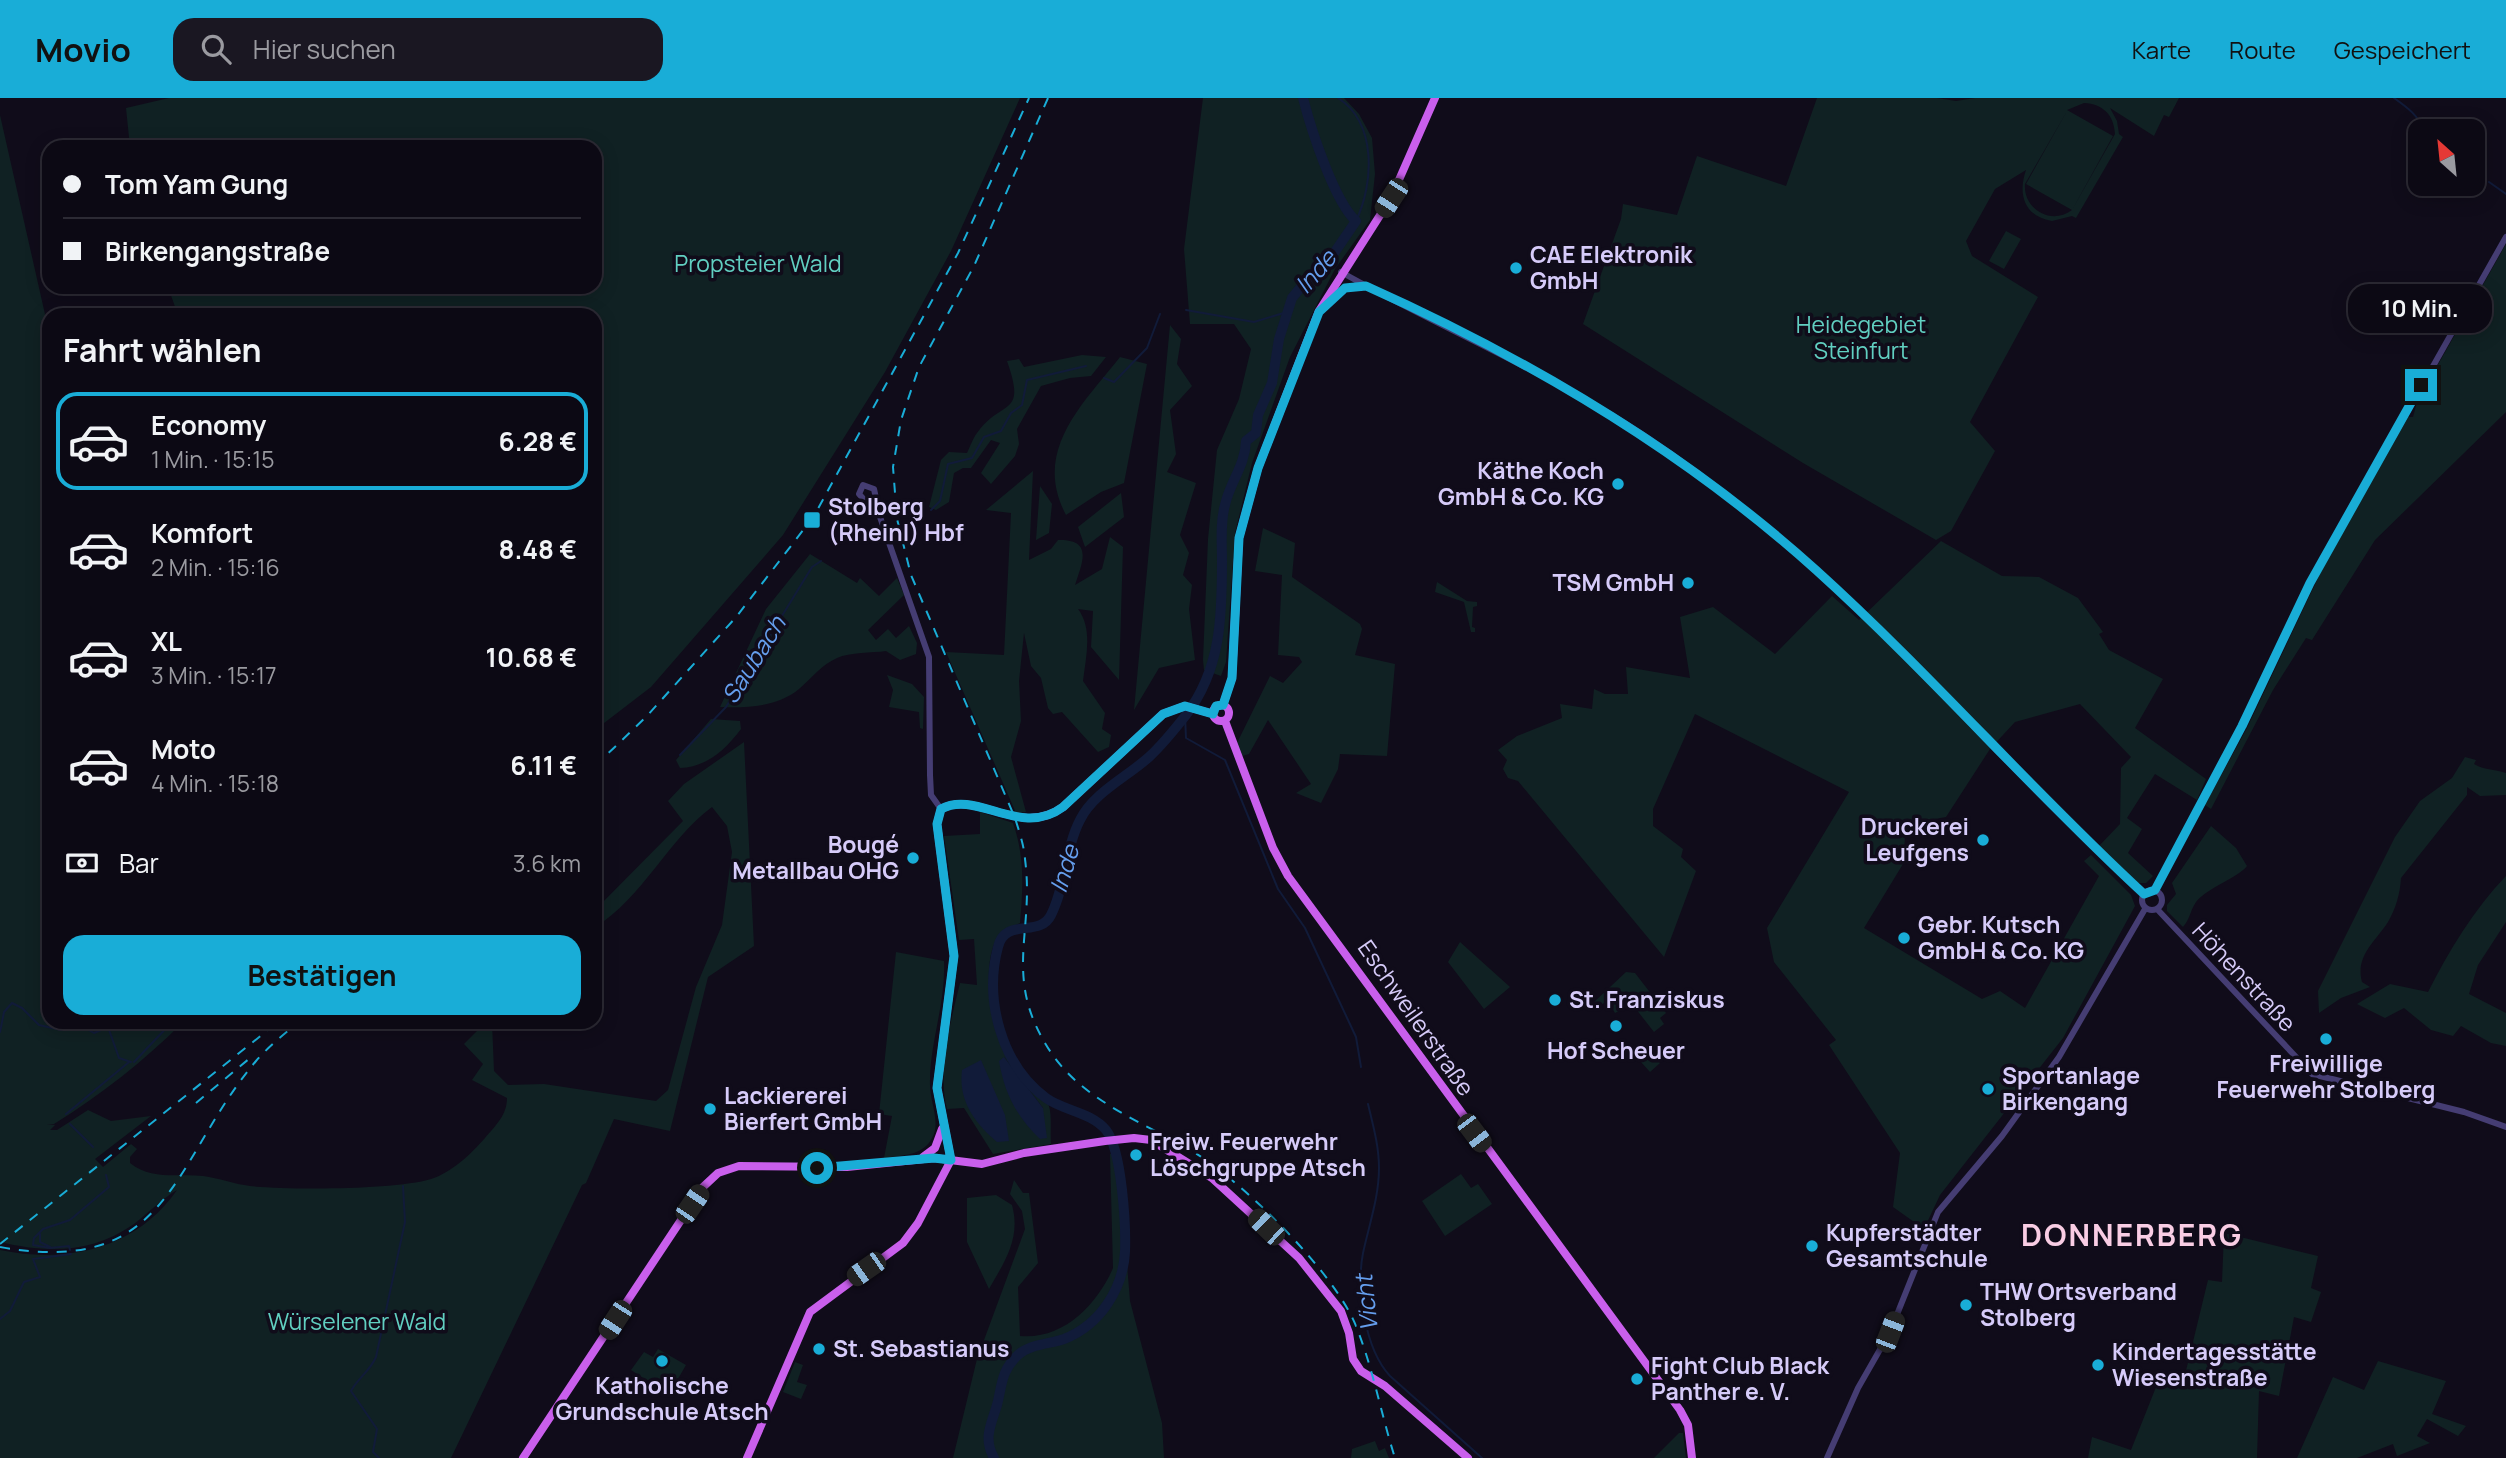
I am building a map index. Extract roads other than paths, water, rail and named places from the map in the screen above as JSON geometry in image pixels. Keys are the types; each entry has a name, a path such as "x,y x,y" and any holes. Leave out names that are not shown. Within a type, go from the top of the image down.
{"main road":[{"path":"1223,705 1232,678 1238,554 1247,504 1262,456 1319,312 1341,272 1391,198 1435,98"},
{"path":"1213,714 1216,706 1223,705"},
{"path":"747,1458 810,1312 903,1243 919,1223 951,1160 943,1126 937,1068 954,956 937,824 941,809 959,804 1015,818 1047,816 1063,807 1163,714 1185,706 1213,714 1217,721 1224,720 1229,713 1223,705"},
{"name":"Eschweilerstraße","path":"1224,720 1284,869 1332,933 1385,1012 1680,1410 1688,1425 1693,1458"},
{"path":"911,1161 932,1151 939,1142 943,1126"},
{"path":"523,1458 703,1187 718,1174 739,1166 847,1167 934,1158 982,1164 1024,1153 1142,1138 1158,1143 1232,1195 1326,1288 1346,1321 1353,1359 1361,1371 1391,1391 1468,1458"}],"street":[{"path":"2144,894 2155,890 2242,726 2315,574 2506,237"},
{"path":"1341,272 1572,391 1672,454 1814,568 2144,894"},
{"path":"1319,312 1345,288 1366,286"},
{"path":"880,517 859,494 863,485 874,489 880,517 929,657 930,785 931,795 941,809"},
{"path":"2145,909 2157,909 2162,899 2155,890"},
{"path":"2144,894 2141,903 2145,909"},
{"path":"1827,1458 1858,1388 1885,1344 1938,1212 2002,1136 2059,1057 2145,909"},
{"name":"Höhenstraße","path":"2157,909 2312,1074 2464,1112 2506,1127"}],"water":[{"path":"1004,1057 1043,1108 1047,1138 1040,1139 1032,1131 1013,1104 999,1061"},
{"path":"981,1060 1005,1115 1009,1141 997,1142 975,1119 966,1101 961,1081 962,1070"}],"waterway":[{"name":"Inde","path":"994,1458 989,1444 989,1432 1008,1366 1023,1351 1077,1333 1099,1315 1120,1279 1125,1252 1124,1207 1119,1171 1116,1154 1106,1130 1093,1119 1046,1098 1030,1084 1007,1049 995,1009 993,988 998,947 1008,933 1046,922 1060,892 1075,831 1086,810 1102,793 1159,747 1198,697 1213,661 1220,622 1222,526 1227,497 1243,458 1246,441 1256,433 1258,415 1272,383 1279,339 1292,298 1306,281 1328,262 1356,221 1332,181 1317,145 1303,98"},
{"path":"1338,98 1351,109 1366,138 1366,189 1356,221"},
{"path":"2394,98 2417,119"},
{"path":"2489,182 2506,194"},
{"name":"Saubach","path":"1186,310 1254,322 1287,312"},
{"name":"Saubach","path":"1104,378 1114,382 1147,348 1160,314"},
{"name":"Saubach","path":"931,510 940,501 948,464 972,458 984,437 1001,431 1011,413 1022,405 1027,380 1086,366"},
{"name":"Saubach","path":"680,755 726,707 812,567 821,561"},
{"name":"Vicht","path":"1185,716 1186,738 1225,760 1278,889 1305,928 1356,1037 1361,1067"},
{"name":"Saubach","path":"0,1032 4,1012 12,1003 42,1026"},
{"name":"Saubach","path":"57,1029 63,1029"},
{"name":"Saubach","path":"87,1029 94,1033 103,1029"},
{"name":"Saubach","path":"109,1029 119,1058 131,1062"},
{"name":"Saubach","path":"134,1062 165,1029"},
{"path":"66,1114 129,1062"},
{"name":"Vicht","path":"1368,1104 1379,1168 1376,1200 1361,1268 1364,1318 1369,1335 1381,1364 1390,1376 1482,1458"},
{"path":"70,1124 93,1147"},
{"path":"70,1250 69,1246 50,1248 33,1245 34,1238 43,1229 70,1220 109,1187 106,1175"},
{"path":"379,1458 373,1452 377,1429 351,1391 376,1357 405,1222 403,1186"},
{"path":"40,1234 40,1242 50,1247"},
{"path":"0,1319 10,1311 24,1282 40,1277 33,1259 71,1254"}],"railway":[{"path":"602,759 646,717 737,616 814,516 958,253 1029,98"},
{"path":"1048,98 974,266 919,367 901,420 893,467 897,519 911,575 1015,818 1021,838 1027,886 1024,979 1028,1003 1037,1027 1052,1054 1082,1086 1118,1111 1195,1153 1215,1167 1286,1230 1329,1281 1356,1326 1395,1458"},
{"path":"0,1244 269,1029"},
{"path":"0,1247 57,1252 100,1245 134,1228 160,1204 256,1061 291,1029"},
{"path":"196,1103 250,1058"}],"place":[{"name":"CAE Elektronik GmbH","path":"1516,268"},
{"name":"Käthe Koch GmbH & Co. KG","path":"1618,484"},
{"name":"Stolberg (Rheinl) Hbf","path":"812,520"},
{"name":"TSM GmbH","path":"1688,583"},
{"name":"Druckerei Leufgens","path":"1983,840"},
{"name":"Bougé Metallbau OHG","path":"913,858"},
{"name":"Gebr. Kutsch GmbH & Co. KG","path":"1904,938"},
{"name":"St. Franziskus","path":"1555,1000"},
{"name":"Hof Scheuer","path":"1616,1026"},
{"name":"Freiwillige Feuerwehr Stolberg","path":"2326,1039"},
{"name":"Sportanlage Birkengang","path":"1988,1089"},
{"name":"Lackiererei Bierfert GmbH","path":"710,1109"},
{"name":"Freiw. Feuerwehr Löschgruppe Atsch","path":"1136,1155"},
{"name":"Kupferstädter Gesamtschule","path":"1812,1246"},
{"name":"THW Ortsverband Stolberg","path":"1966,1305"},
{"name":"St. Sebastianus","path":"819,1349"},
{"name":"Katholische Grundschule Atsch","path":"662,1361"},
{"name":"Kindertagesstätte Wiesenstraße","path":"2098,1365"},
{"name":"Fight Club Black Panther e. V.","path":"1637,1379"}],"district":[{"name":"DONNERBERG","path":"2132,1236"}],"park label":[{"name":"Propsteier Wald","path":"758,264"},
{"name":"Heidegebiet Steinfurt","path":"1861,338"},
{"name":"Würselener Wald","path":"357,1322"}]}
